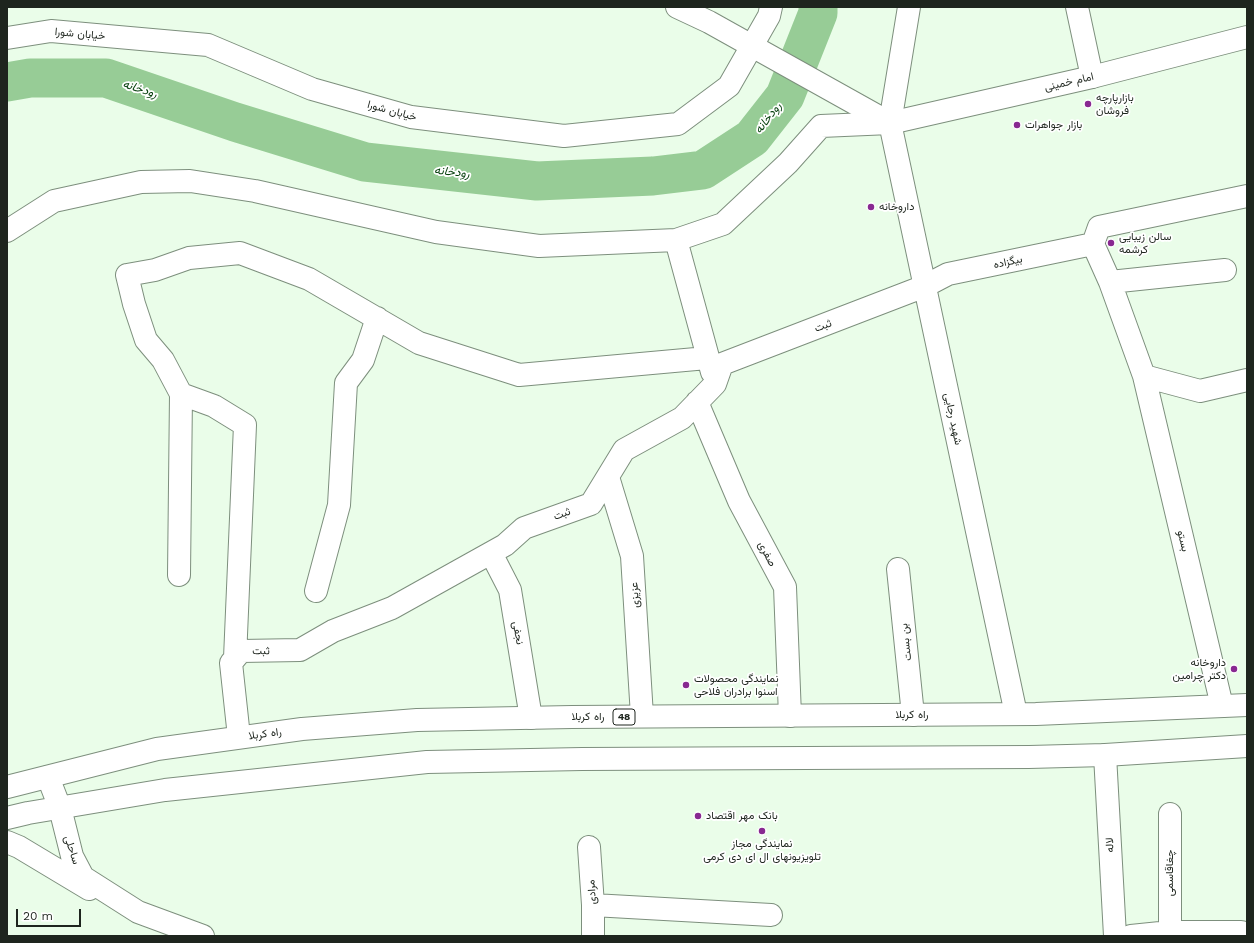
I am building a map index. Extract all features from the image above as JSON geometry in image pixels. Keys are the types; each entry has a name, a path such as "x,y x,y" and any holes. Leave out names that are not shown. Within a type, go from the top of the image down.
{"street":[{"name":"خیابان شورا","path":"7,38 51,31 208,45 312,89 411,118 564,136 678,124 729,86 769,16 771,7"},
{"path":"687,9 751,47 890,123 909,7"},
{"path":"1077,7 1092,77"},
{"name":"امام خمینی","path":"7,231 54,201 141,182 190,181 255,191 436,232 539,246 676,240 723,224 788,163 821,126 890,123 1092,77 1247,36"},
{"name":"شهید رجایی","path":"890,123 1016,714"},
{"path":"1093,244 1099,227 1247,196"},
{"path":"676,240 715,384"},
{"name":"بیگزاده","path":"925,286 948,274 1093,244"},
{"name":"بستو","path":"1093,244 1110,282 1144,376 1222,706"},
{"path":"178,575 181,394 163,360 146,340 126,275 155,270 189,258 240,253 308,278 419,343 519,376 708,358"},
{"path":"1110,282 1225,270"},
{"name":"ثبت","path":"235,658 241,651 300,650 332,631 392,608 505,545 524,528 591,504 624,450 682,418 715,384 722,364 925,286"},
{"path":"316,591 339,505 346,383 362,360 377,318"},
{"path":"1144,376 1200,391 1247,380"},
{"path":"181,394 214,406 245,425 235,658 231,663 239,737"},
{"name":"صفری","path":"697,402 739,501 785,587 790,716"},
{"name":"عزیزی","path":"608,477 632,556 642,716"},
{"name":"نجفی","path":"491,552 510,590 531,718"},
{"name":"بن بست","path":"898,569 914,715"},
{"name":"راه کربلا","path":"7,787 157,749 302,729 418,720 642,716 1016,714 1247,705"},
{"path":"7,818 165,790 427,762 582,759 1021,757 1105,755 1247,746"},
{"name":"لاله","path":"1105,755 1116,936"},
{"name":"ساحلی","path":"48,777 60,808 72,856 83,877 138,912 202,936"},
{"name":"چغاقاسمی","path":"1170,814 1170,932"},
{"path":"7,842 19,847 124,911 176,936"},
{"name":"مرادی","path":"589,848 593,906 593,936"},
{"path":"593,906 770,915"},
{"path":"1131,936 1170,932 1241,932 1247,934"}],"waterway":[{"name":"رودخانه","path":"7,82 30,78 106,78 235,122 365,162 537,181 653,176 703,170 752,138 785,96 818,13 818,7"}],"place":[{"name":"بازارپارچه فروشان","path":"1088,104"},
{"name":"بازار جواهرات","path":"1017,125"},
{"name":"داروخانه","path":"871,207"},
{"name":"سالن زیبایی کرشمه","path":"1111,243"},
{"name":"داروخانه دکتر چرامین","path":"1234,669"},
{"name":"نمایندگی محصولات اسنوا برادران فلاحی","path":"686,685"},
{"name":"بانک مهر اقتصاد","path":"698,816"},
{"name":"نمایندگی مجاز تلویزیونهای ال ای دی کرمی","path":"762,831"}]}
